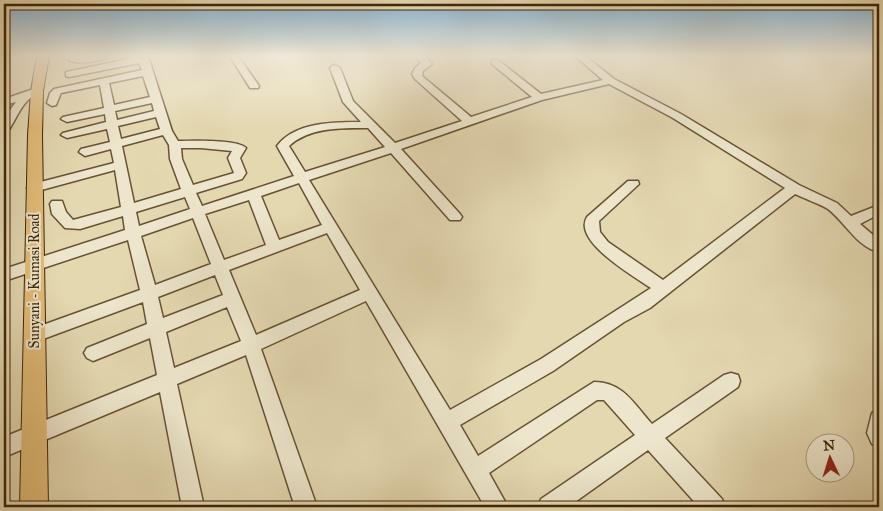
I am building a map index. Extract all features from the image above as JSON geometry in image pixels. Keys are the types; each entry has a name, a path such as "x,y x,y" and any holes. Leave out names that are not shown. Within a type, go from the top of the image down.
{"main road":[{"name":"Sunyani - Kumasi Road","path":"34,507 36,266 34,188 40,80"}],"street":[{"path":"150,80 166,130 175,145 176,159 196,212 251,345 306,507"},
{"path":"250,80 254,86"},
{"path":"340,80 348,102 456,217"},
{"path":"421,80 470,122"},
{"path":"517,80 539,98"},
{"path":"4,102 54,94 58,90 104,81 133,233 149,293 194,507"},
{"path":"4,276 253,193 304,178 539,98 610,81 678,116 794,188 832,206 849,223 879,247"},
{"path":"4,129 7,117 38,97"},
{"path":"67,119 156,99"},
{"path":"67,135 161,113"},
{"path":"371,125 345,124 316,129 298,135 284,146 304,178 330,227 497,507"},
{"path":"85,152 166,130"},
{"path":"58,204 59,214 70,225 80,224 238,176 240,173 234,158 241,148 201,144 175,145"},
{"path":"34,188 121,165"},
{"path":"633,184 592,220 593,233 603,246 664,289"},
{"path":"447,422 547,365 664,289 794,188"},
{"path":"253,193 274,247"},
{"path":"849,223 879,209"},
{"path":"35,335 330,227"},
{"path":"4,447 251,345 370,292"},
{"path":"93,353 232,298"},
{"path":"549,507 731,381"},
{"path":"475,470 594,391 604,391 613,394 714,507"},
{"path":"879,420 877,433 879,437"}]}
